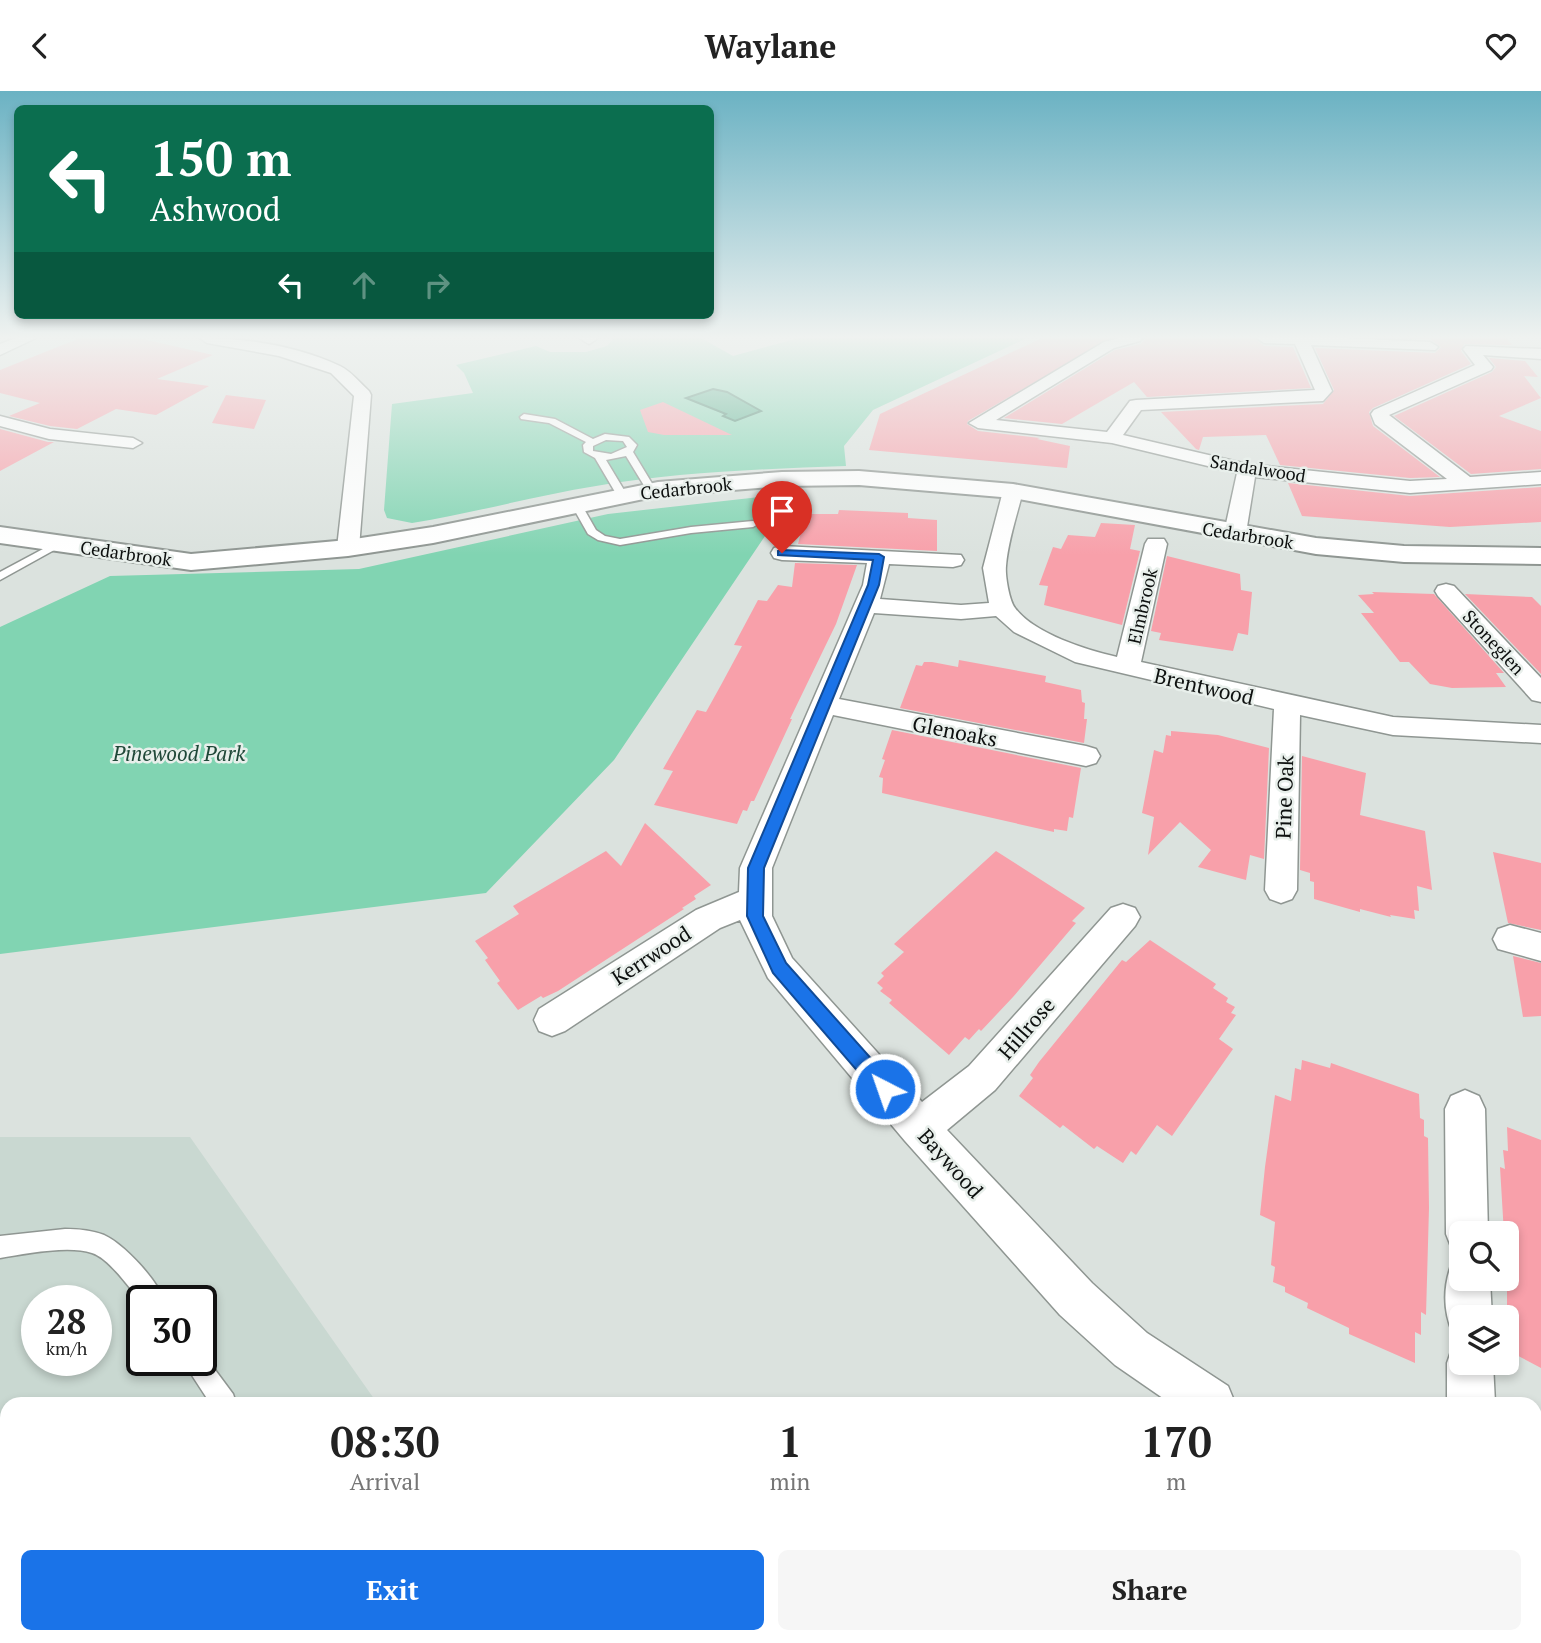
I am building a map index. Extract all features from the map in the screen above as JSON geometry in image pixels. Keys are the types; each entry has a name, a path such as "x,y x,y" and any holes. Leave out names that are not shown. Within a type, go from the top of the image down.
{"street":[{"path":"348,548 361,410"},
{"name":"Sandalwood","path":"999,410 978,423 1112,438 1247,470 1410,487 1541,478"},
{"path":"1112,438 1132,410"},
{"path":"1388,410 1380,414 1381,420 1464,482"},
{"path":"0,421 49,434 132,443"},
{"path":"1235,534 1247,470"},
{"name":"Cedarbrook","path":"0,535 191,562 348,548 433,535 651,490 744,481 824,478 927,482 1013,491 1235,534 1316,546 1404,554 1541,557"},
{"path":"865,605 961,612 1002,609 994,568 1013,491"},
{"name":"Elmbrook","path":"1127,668 1156,544"},
{"path":"782,553 953,560"},
{"name":"Baywood","path":"879,557 874,585 756,868 755,916 780,968 919,1128 1076,1299 1131,1349 1202,1397"},
{"name":"Stoneglen","path":"1446,591 1541,694"},
{"name":"Brentwood","path":"1002,609 1022,627 1053,644 1084,657 1127,668 1393,726 1541,734"},
{"name":"Glenoaks","path":"824,705 1086,756"},
{"name":"Pine Oak","path":"1281,890 1287,705"},
{"name":"Kerrwood","path":"552,1020 708,919 755,899"},
{"name":"Hillrose","path":"919,1128 982,1078 1123,917"},
{"path":"1465,1109 1467,1221"},
{"path":"1470,1375 1471,1397"}],"lane":[{"path":"524,417 544,417 558,421 592,442"},
{"path":"605,437 626,439 632,445 628,452 612,457 599,457 589,452 588,445 605,437"},
{"path":"628,452 651,490"},
{"path":"599,457 622,495"},
{"path":"576,504 592,532 620,543 691,530 753,524"},
{"path":"0,577 60,544"},
{"path":"0,1247 55,1240 100,1244 142,1285"},
{"path":"205,1376 220,1397"}],"shaded area":[{"path":"717,410 761,411 735,421 723,416 726,414"},
{"path":"0,1137 190,1137 373,1397 0,1397"}],"green space":[{"path":"392,410 873,410 844,446 846,466 689,474 627,481 412,523 387,518 384,510"},
{"name":"Pinewood Park","path":"794,493 614,760 486,893 0,954 0,627 110,576 359,569 608,514"}],"building":[{"path":"22,410 113,410 77,429 50,426 9,416"},
{"path":"126,410 164,410 156,415"},
{"path":"218,410 262,410 254,429 212,423"},
{"path":"640,410 681,410 732,435 664,435 648,432"},
{"path":"888,410 986,410 967,424 978,431 1040,438 1037,439 1070,446 1067,468 869,450 880,414"},
{"path":"1016,410 1085,410 1062,424 1004,418"},
{"path":"1371,410 1373,426 1440,477 1410,478 1280,465 1266,435 1203,437 1199,450 1161,412"},
{"path":"1406,410 1512,410 1499,416 1541,431 1541,469 1471,474 1394,416"},
{"path":"0,429 48,442 54,442 0,471"},
{"path":"1288,483 1410,496 1541,487 1541,522 1450,527 1302,516"},
{"path":"839,510 908,513 908,518 937,520 937,551 798,544 804,521 809,521 810,514 838,514"},
{"path":"1101,523 1135,525 1130,549 1140,551 1122,625 1044,605 1048,586 1039,585 1053,547 1061,549 1068,535 1095,537"},
{"path":"1167,556 1240,574 1241,590 1252,592 1248,635 1238,633 1233,651 1159,640 1161,633 1151,631"},
{"path":"795,563 857,565 836,624 754,801 751,801 747,811 743,810 737,824 654,805 673,771 663,769 697,710 706,712 742,646 734,645 758,600 767,601 778,585 792,587"},
{"path":"1372,592 1434,594 1504,673 1496,673 1506,687 1452,688 1430,684 1409,662 1400,662 1361,613 1374,613 1358,595 1374,594"},
{"path":"1465,594 1532,597 1541,606 1541,674"},
{"path":"959,660 1046,676 1045,682 1081,690 1082,702 1085,703 1084,719 1087,719 1084,743 900,708 916,665 932,662 958,667"},
{"path":"892,730 1081,768 1073,818 1069,817 1067,831 1054,829 1054,832 882,793 883,778 879,777"},
{"path":"1171,731 1218,735 1269,748 1264,859 1250,855 1246,880 1198,867 1211,850 1180,822 1148,855 1154,817 1142,813 1154,750 1163,753 1166,735 1171,736"},
{"path":"1302,756 1366,773 1360,815 1425,831 1432,890 1417,886 1419,911 1414,910 1415,919 1390,915 1391,917 1360,909 1360,912 1314,899 1314,882 1310,881 1310,873 1300,870"},
{"path":"645,823 711,885 694,896 696,899 682,908 684,909 558,991 543,998 541,996 518,1010 497,983 500,981 485,960 488,958 475,941 519,914 513,906 606,851 621,866"},
{"path":"996,851 1085,908 1072,921 1076,923 1013,997 981,1031 979,1029 969,1040 965,1037 949,1055 889,1003 892,1000 880,991 883,988 877,983 884,976 881,973 904,952 894,944"},
{"path":"1493,852 1541,863 1541,930 1508,923"},
{"path":"1150,940 1216,984 1213,988 1228,998 1226,1002 1235,1007 1231,1013 1236,1015 1219,1039 1233,1049 1172,1136 1157,1125 1136,1155 1131,1151 1123,1163 1097,1146 1094,1149 1063,1125 1060,1128 1019,1096 1033,1078 1030,1075 1039,1062 1122,960 1126,962"},
{"path":"1513,956 1541,963 1541,1016 1523,1017"},
{"path":"1302,1060 1330,1068 1331,1063 1419,1094 1420,1118 1424,1120 1424,1136 1428,1138 1429,1208 1426,1315 1421,1312 1421,1335 1415,1332 1415,1363 1349,1334 1349,1328 1307,1308 1308,1303 1285,1292 1285,1287 1273,1282 1275,1267 1271,1265 1275,1222 1260,1215 1265,1167 1275,1095 1291,1101 1295,1068 1301,1070"},
{"path":"1507,1127 1541,1140 1541,1368 1519,1356 1519,1305 1507,1305 1507,1291 1519,1291 1519,1221 1503,1221 1500,1167 1505,1169 1503,1150 1508,1151"}],"route":[{"path":"782,553 879,557 874,585 756,868 755,916 780,968 885,1089"}]}
